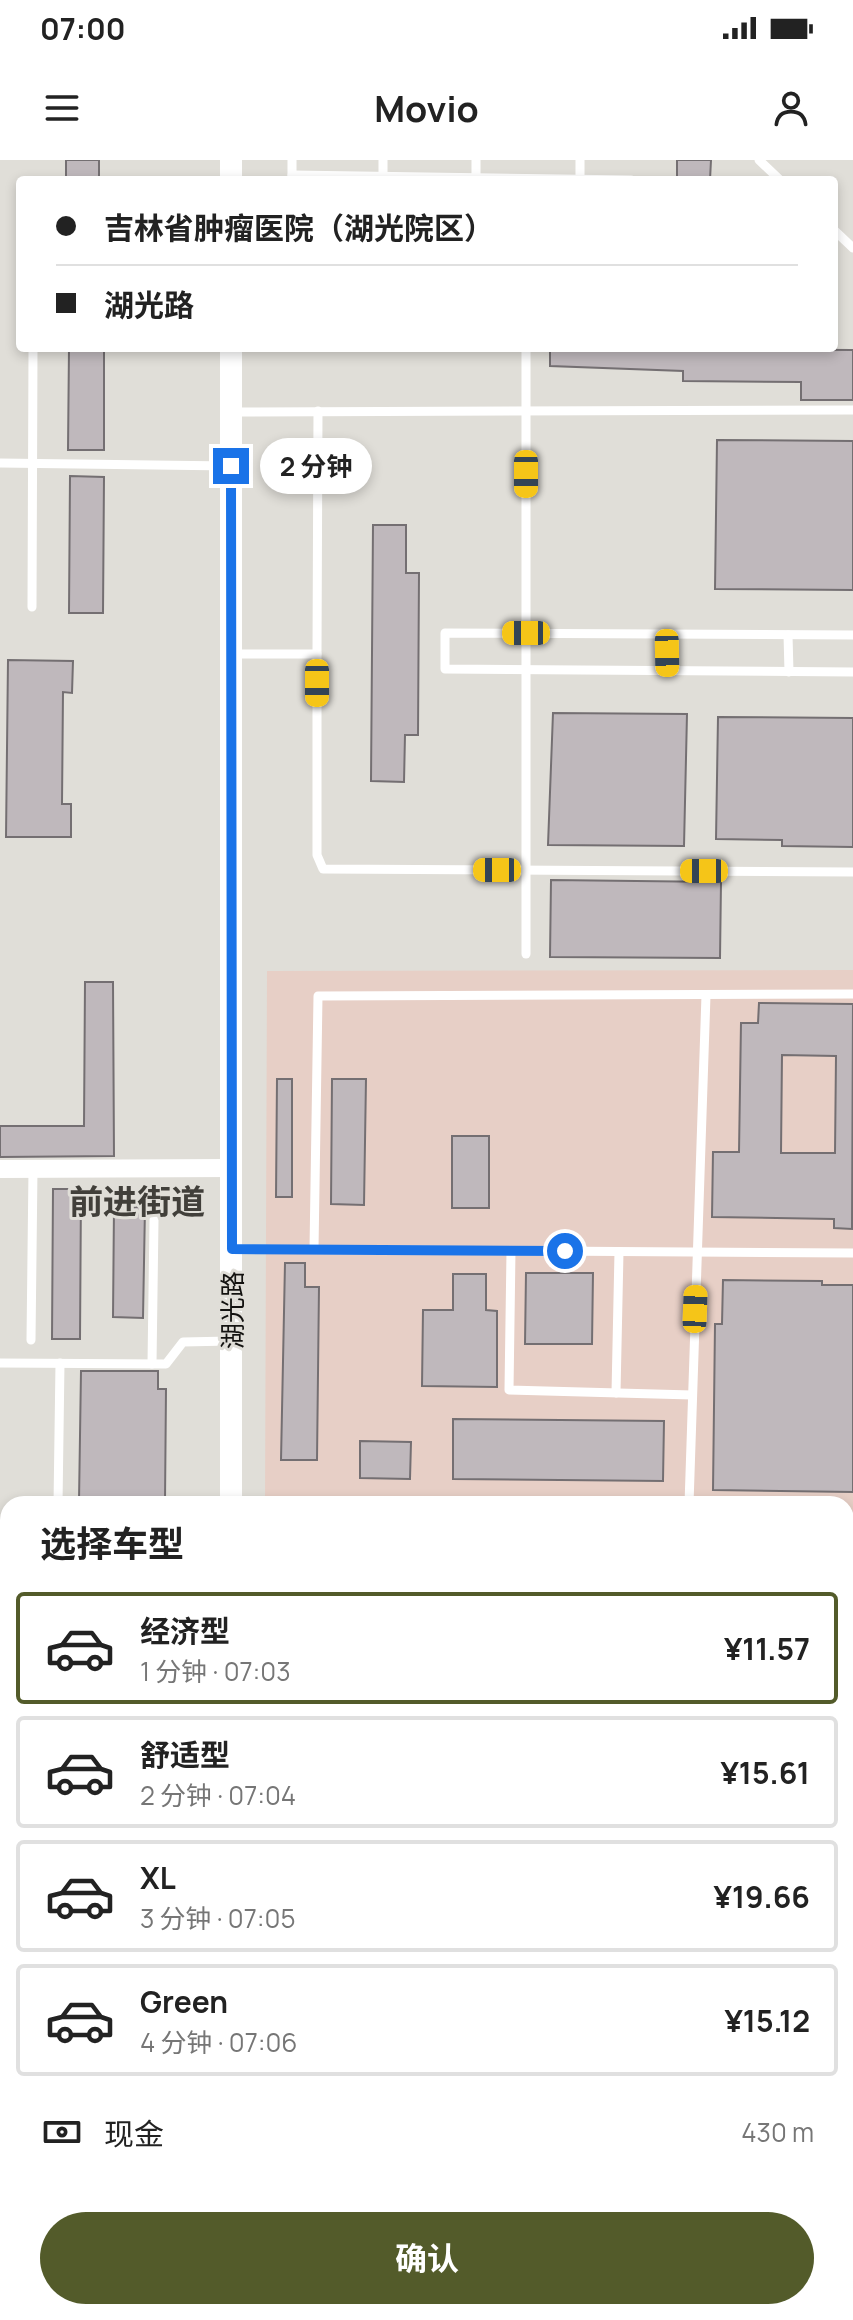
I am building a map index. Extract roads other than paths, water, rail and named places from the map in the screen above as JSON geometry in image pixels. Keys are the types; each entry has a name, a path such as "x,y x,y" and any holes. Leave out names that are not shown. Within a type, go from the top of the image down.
{"street":[{"name":"湖光路","path":"231,352 231,1496"},
{"path":"0,1169 232,1168"}],"lane":[{"path":"759,160 776,176"},
{"path":"838,234 853,248"},
{"path":"32,607 33,352"},
{"path":"526,352 526,954"},
{"path":"231,412 853,410"},
{"path":"318,411 317,855 323,869 853,872"},
{"path":"0,463 231,466"},
{"path":"853,635 445,633 445,669 853,672"},
{"path":"666,634 667,671"},
{"path":"788,635 789,672"},
{"path":"232,654 317,654"},
{"path":"314,1249 318,996 853,994"},
{"path":"689,1496 706,995"},
{"path":"31,1340 33,1169"},
{"path":"152,1364 154,1220"},
{"path":"232,1249 853,1253"},
{"path":"511,1251 509,1390 692,1395"},
{"path":"616,1393 619,1252"},
{"path":"0,1363 166,1364 183,1342 232,1341"},
{"path":"58,1496 60,1363"}],"district":[{"name":"前进街道","path":"137,1201"}]}
